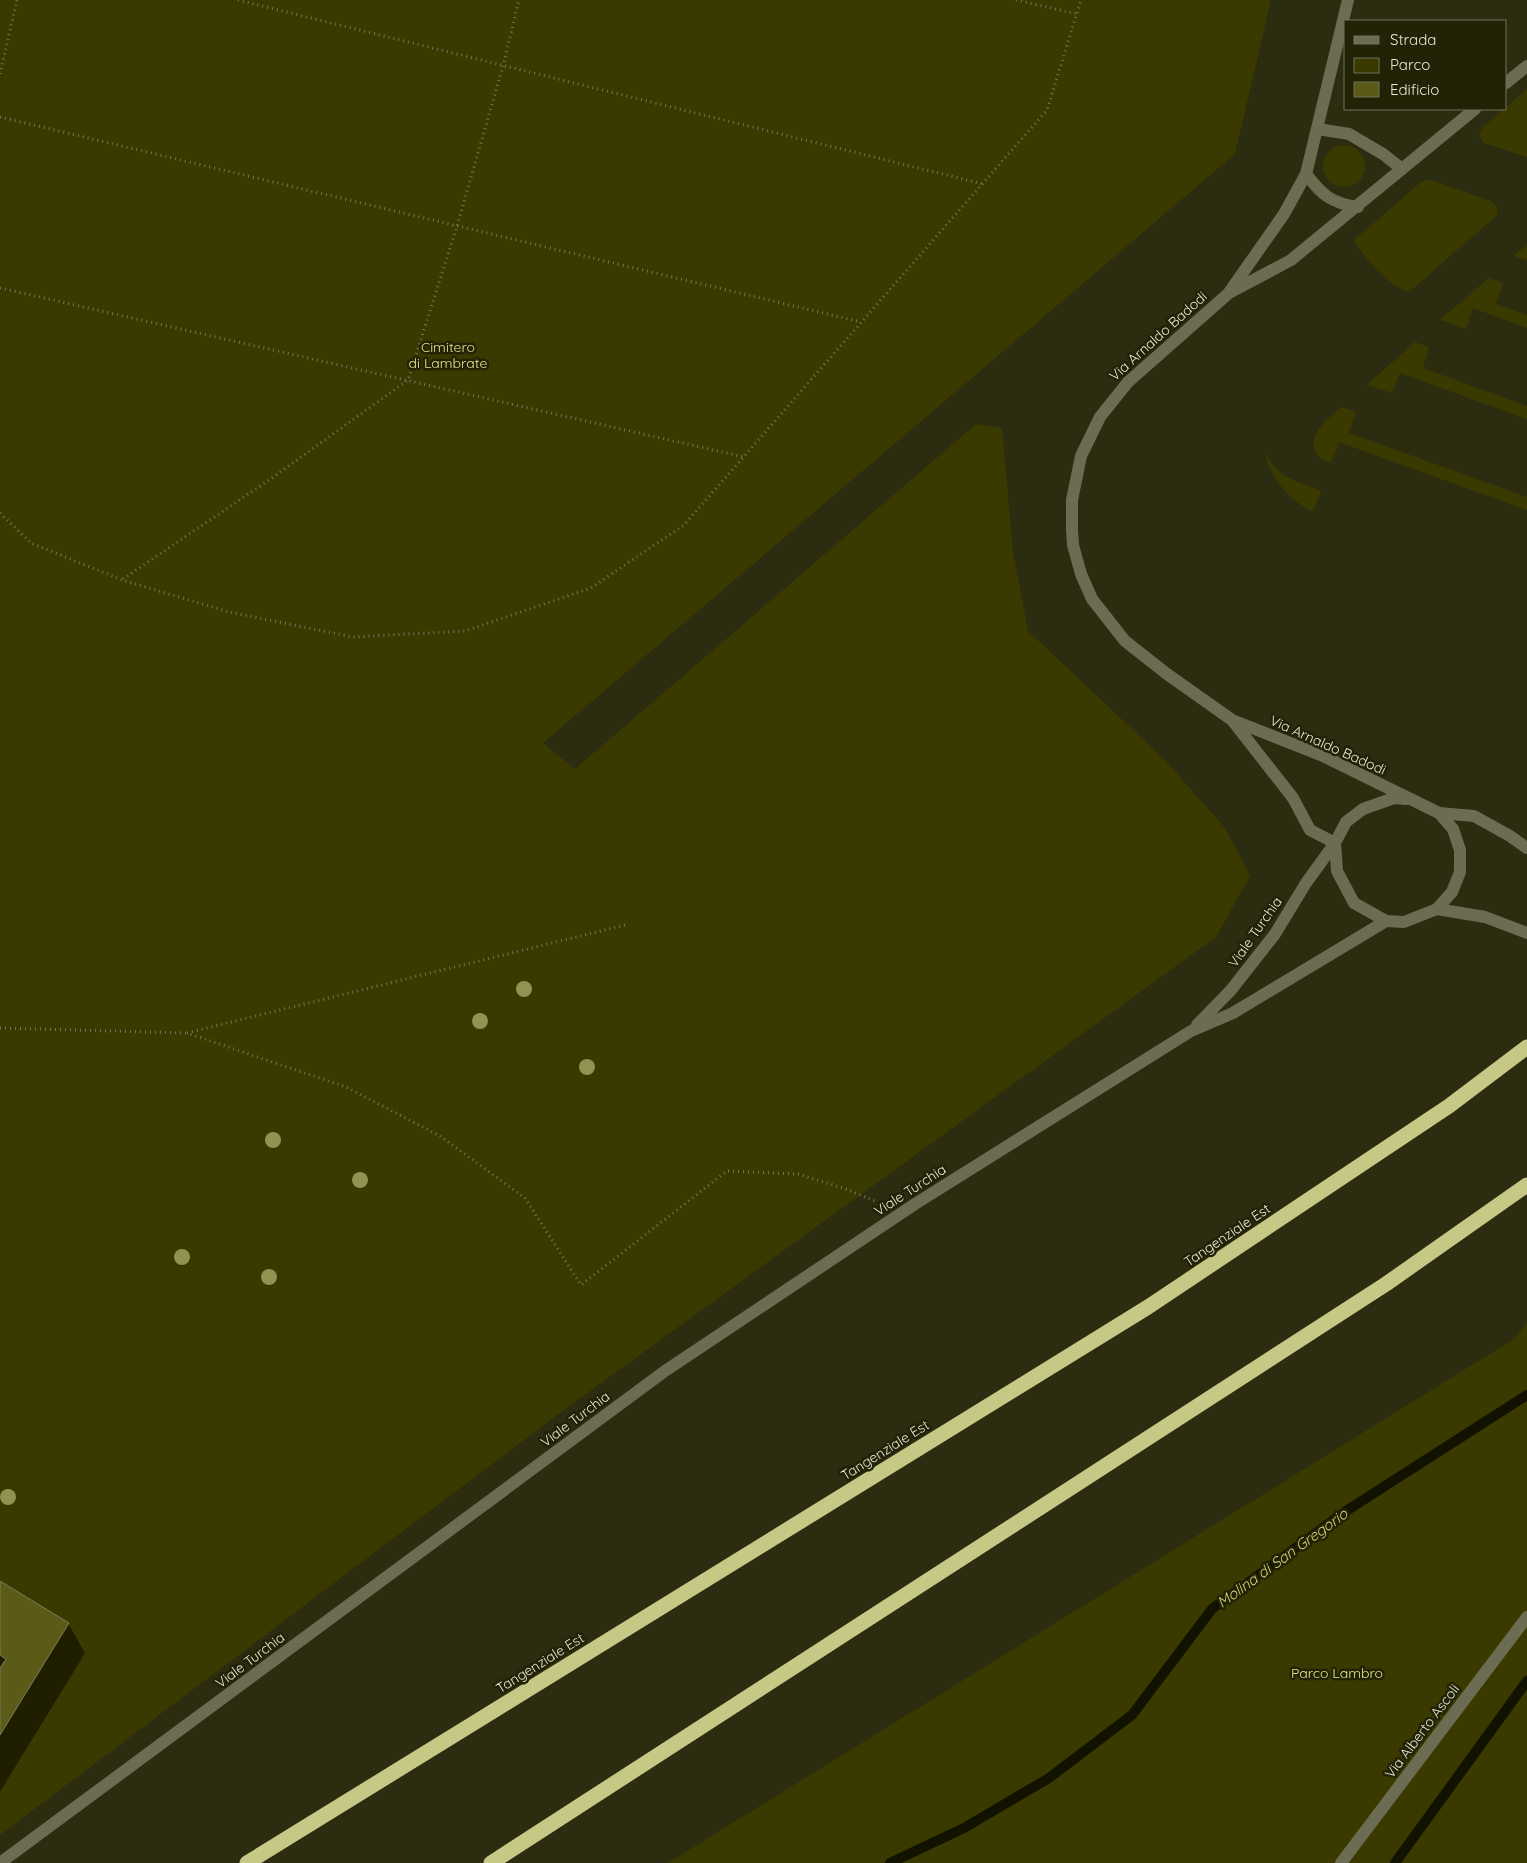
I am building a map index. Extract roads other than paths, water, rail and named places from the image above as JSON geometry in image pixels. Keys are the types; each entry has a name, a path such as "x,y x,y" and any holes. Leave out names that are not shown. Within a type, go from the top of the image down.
{"highway":[{"name":"Tangenziale Est","path":"247,1863 1148,1307 1449,1106 1527,1047"},
{"path":"491,1863 1386,1284 1527,1185"}],"street":[{"path":"1229,293 1284,214 1306,174 1348,0"},
{"path":"1507,82 1527,66"},
{"name":"Via Arnaldo Badodi","path":"1411,799 1323,756 1232,720 1135,650 1092,599 1081,574 1074,545 1071,514 1074,484 1081,456 1108,405 1138,372 1229,293 1291,260 1358,207 1474,110"},
{"path":"1318,129 1349,134 1383,154 1402,169"},
{"path":"1306,174 1319,191 1332,200 1358,207"},
{"name":"Via Arnaldo Badodi","path":"1232,720 1293,798 1310,830 1335,843"},
{"path":"1439,813 1453,829 1460,850 1460,872 1452,892 1437,909 1404,922 1386,921 1354,903 1338,870 1335,843 1346,822 1362,809 1394,798 1411,799 1439,813 1474,816 1527,848"},
{"name":"Viale Turchia","path":"1191,1031 1231,990 1275,934 1306,883 1335,843"},
{"path":"1437,909 1485,917 1527,933"},
{"name":"Viale Turchia","path":"0,1863 665,1371 915,1204 1191,1031 1233,1013 1386,921"},
{"name":"Via Alberto Ascoli","path":"1341,1863 1527,1617"}],"waterway":[{"name":"Molina di San Gregorio","path":"890,1863 964,1828 1049,1778 1132,1715 1212,1609 1346,1511 1527,1395"},
{"path":"1395,1863 1527,1681"}],"park label":[{"name":"Cimitero di Lambrate","path":"448,356"},
{"name":"Parco Lambro","path":"1337,1673"}]}
